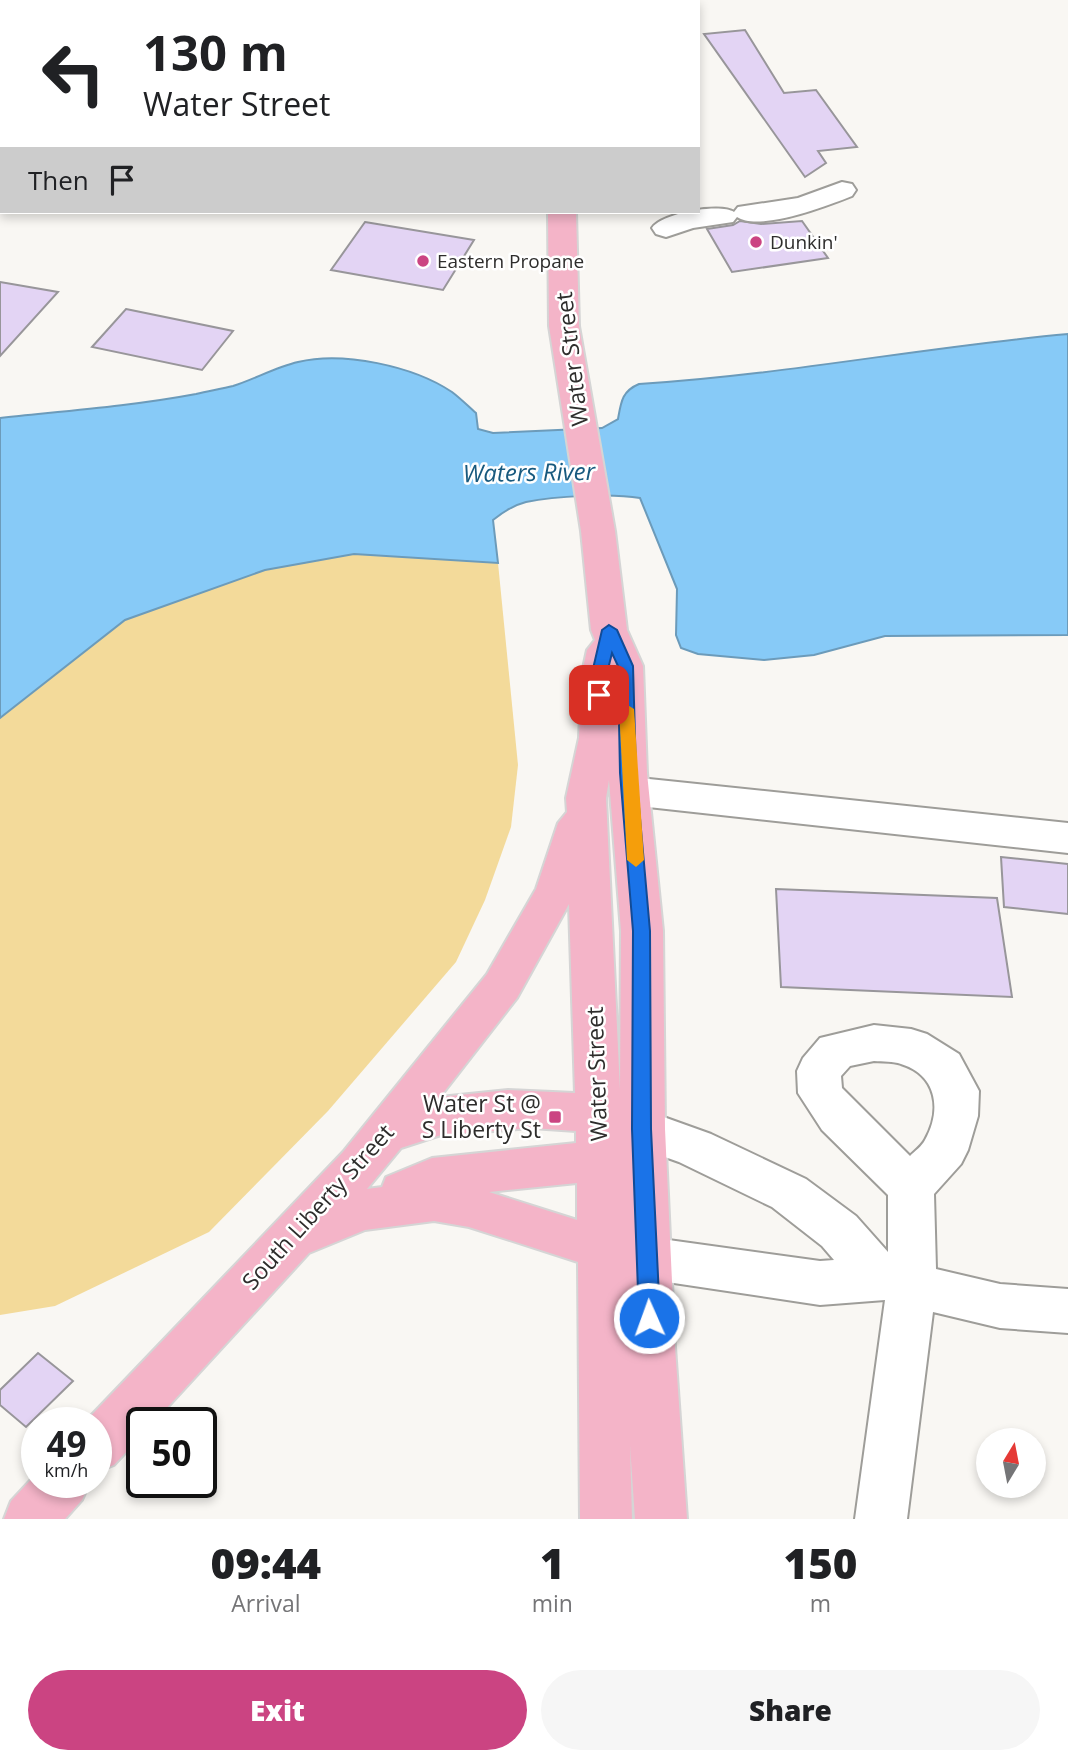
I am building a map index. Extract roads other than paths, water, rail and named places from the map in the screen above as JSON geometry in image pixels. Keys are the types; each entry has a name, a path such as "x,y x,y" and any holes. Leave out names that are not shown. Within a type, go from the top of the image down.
{"main road":[{"name":"Water Street","path":"562,214 564,326 598,531 609,630 625,666 630,791 642,931 642,1129 661,1519"},
{"name":"Water Street","path":"606,1519 599,1249 600,1161 586,798 598,738 600,673 609,630"},
{"name":"South Liberty Street","path":"112,1430 359,1166 502,986 556,891 586,798"},
{"path":"384,1134 440,1116 516,1109 598,1114 642,1129"},
{"path":"292,1238 363,1210 432,1178 600,1161 642,1129"},
{"path":"363,1210 434,1200 470,1206 599,1249 647,1258"},
{"path":"30,1519 49,1498"}],"street":[{"path":"666,228 688,220 804,206 842,190"},
{"path":"630,791 1068,838"},
{"path":"642,1129 695,1148 789,1194 839,1231 895,1280"},
{"path":"881,1519 895,1280 911,1187"},
{"path":"647,1258 820,1283 895,1280 1000,1306 1068,1311"}],"water":[{"name":"Waters River","path":"1068,334 1068,635 885,636 814,655 764,660 698,654 681,648 676,635 677,589 640,498 599,495 567,497 522,503 493,520 498,563 354,554 265,570 125,620 0,718 0,418 196,394 233,386 298,362 336,358 398,368 436,383 452,392 476,413 478,429 493,433 602,428 618,419 621,402 633,387 639,384 747,374"}],"place":[{"name":"Dunkin'","path":"756,242"},
{"name":"Eastern Propane","path":"423,261"},
{"name":"Water St @ S Liberty St","path":"555,1117"}]}
